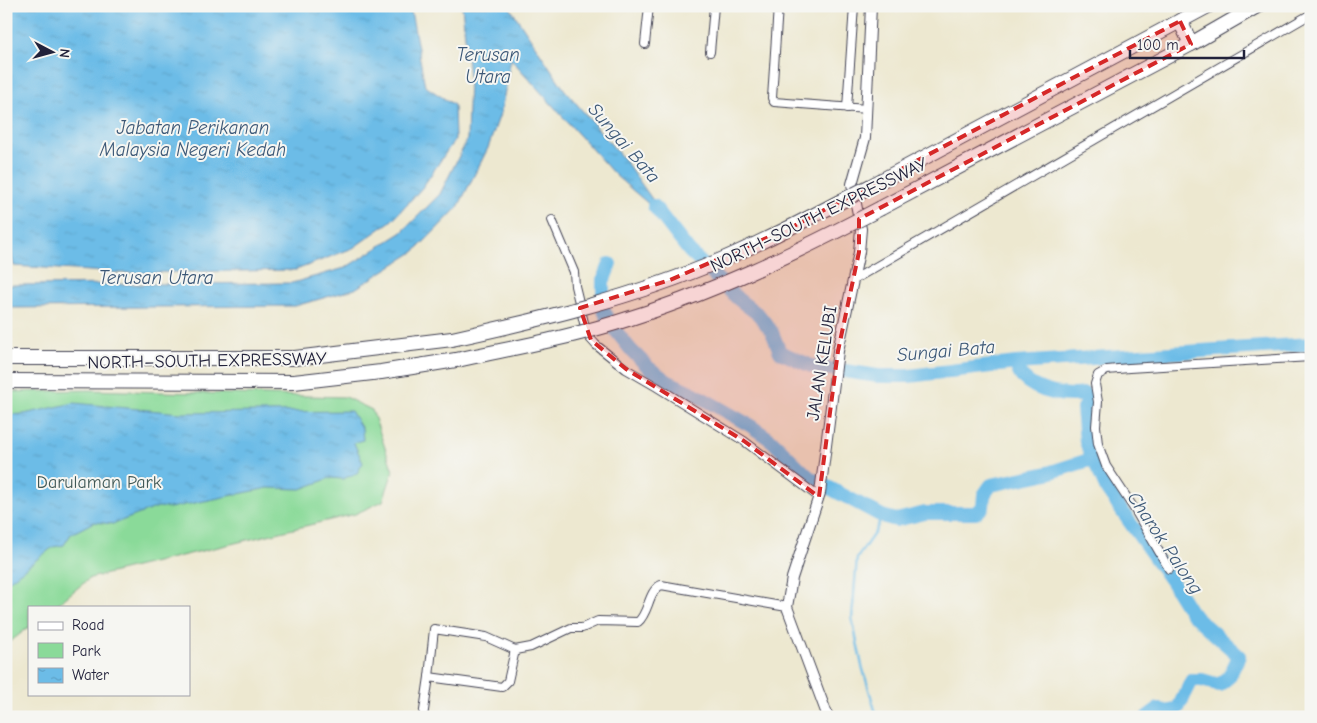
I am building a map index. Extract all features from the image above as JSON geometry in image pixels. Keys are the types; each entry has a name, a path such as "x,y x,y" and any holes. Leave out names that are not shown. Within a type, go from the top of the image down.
{"highway":[{"name":"NORTH–SOUTH EXPRESSWAY","path":"6,358 296,358 452,339 588,306 670,280 720,261 792,227 1208,6"},
{"name":"NORTH–SOUTH EXPRESSWAY","path":"6,381 294,382 396,370 456,360 578,333 676,302 790,254 1191,44 1257,6"},
{"path":"1180,21 1191,44"}],"main road":[{"name":"JALAN KELUBI","path":"787,607 792,578 819,495 838,351 859,252 861,229 853,193 852,178 864,144 871,6"},
{"path":"787,607 828,717"}],"street":[{"path":"645,44 649,6"},
{"path":"710,52 714,6"},
{"path":"778,6 772,98 774,102 867,109"},
{"path":"847,108 854,6"},
{"path":"853,280 1311,14"},
{"path":"552,220 574,272 582,318 591,340 640,379 770,458 819,495"},
{"path":"1169,569 1106,466 1098,444 1096,426 1098,402 1095,384 1098,375 1107,370 1129,368 1311,357"},
{"path":"423,717 434,629 486,637 515,650 530,647 572,628 582,628 598,621 638,622 642,618 655,590 661,585 787,607"},
{"path":"428,677 502,687 508,681 515,650"}],"highlighted area":[{"path":"1180,21 1191,44 859,219 859,252 838,351 819,497 744,441 626,369 591,340 580,308 670,280 792,227"}],"green space":[{"name":"Darulaman Park","path":"88,390 345,397 372,410 393,471 383,501 355,514 90,578 55,606 28,606 28,628 6,645 6,392"}],"water":[{"name":"Jabatan Perikanan Malaysia Negeri Kedah","path":"6,6 410,6 425,86 454,105 455,139 422,188 391,221 353,248 296,270 120,273 14,266 6,225"},
{"name":"Terusan Utara","path":"462,6 509,6 564,89 626,162 666,219 615,175 511,59 501,111 488,148 458,207 415,251 355,289 295,306 6,308 6,285 292,283 345,268 401,233 440,194 467,140 469,77"},
{"path":"74,403 180,413 351,411 362,429 363,440 354,443 363,463 357,473 343,479 330,478 301,489 268,488 170,508 158,507 113,524 94,522 71,534 64,545 53,547 6,583 6,415 24,414"}],"waterway":[{"name":"Sungai Bata","path":"654,206 689,251 738,299 759,315 772,332 780,352 811,366 878,376 909,376 1016,363 1311,344"},
{"path":"610,264 603,282 603,309 612,326 631,350 649,368 667,381 693,393 751,426 771,440 809,477 882,516 896,520 925,513 976,513 983,507 984,495 991,485 1048,473 1092,459"},
{"name":"Charok Palong","path":"1016,363 1022,377 1036,387 1052,393 1085,394 1090,401 1083,408 1086,442 1107,490 1172,582 1191,613 1239,656 1229,677 1219,685 1202,680 1192,680 1178,708 1167,712 1158,709 1147,717"},
{"path":"877,717 862,666 852,618 857,558 875,532 882,516"}]}
